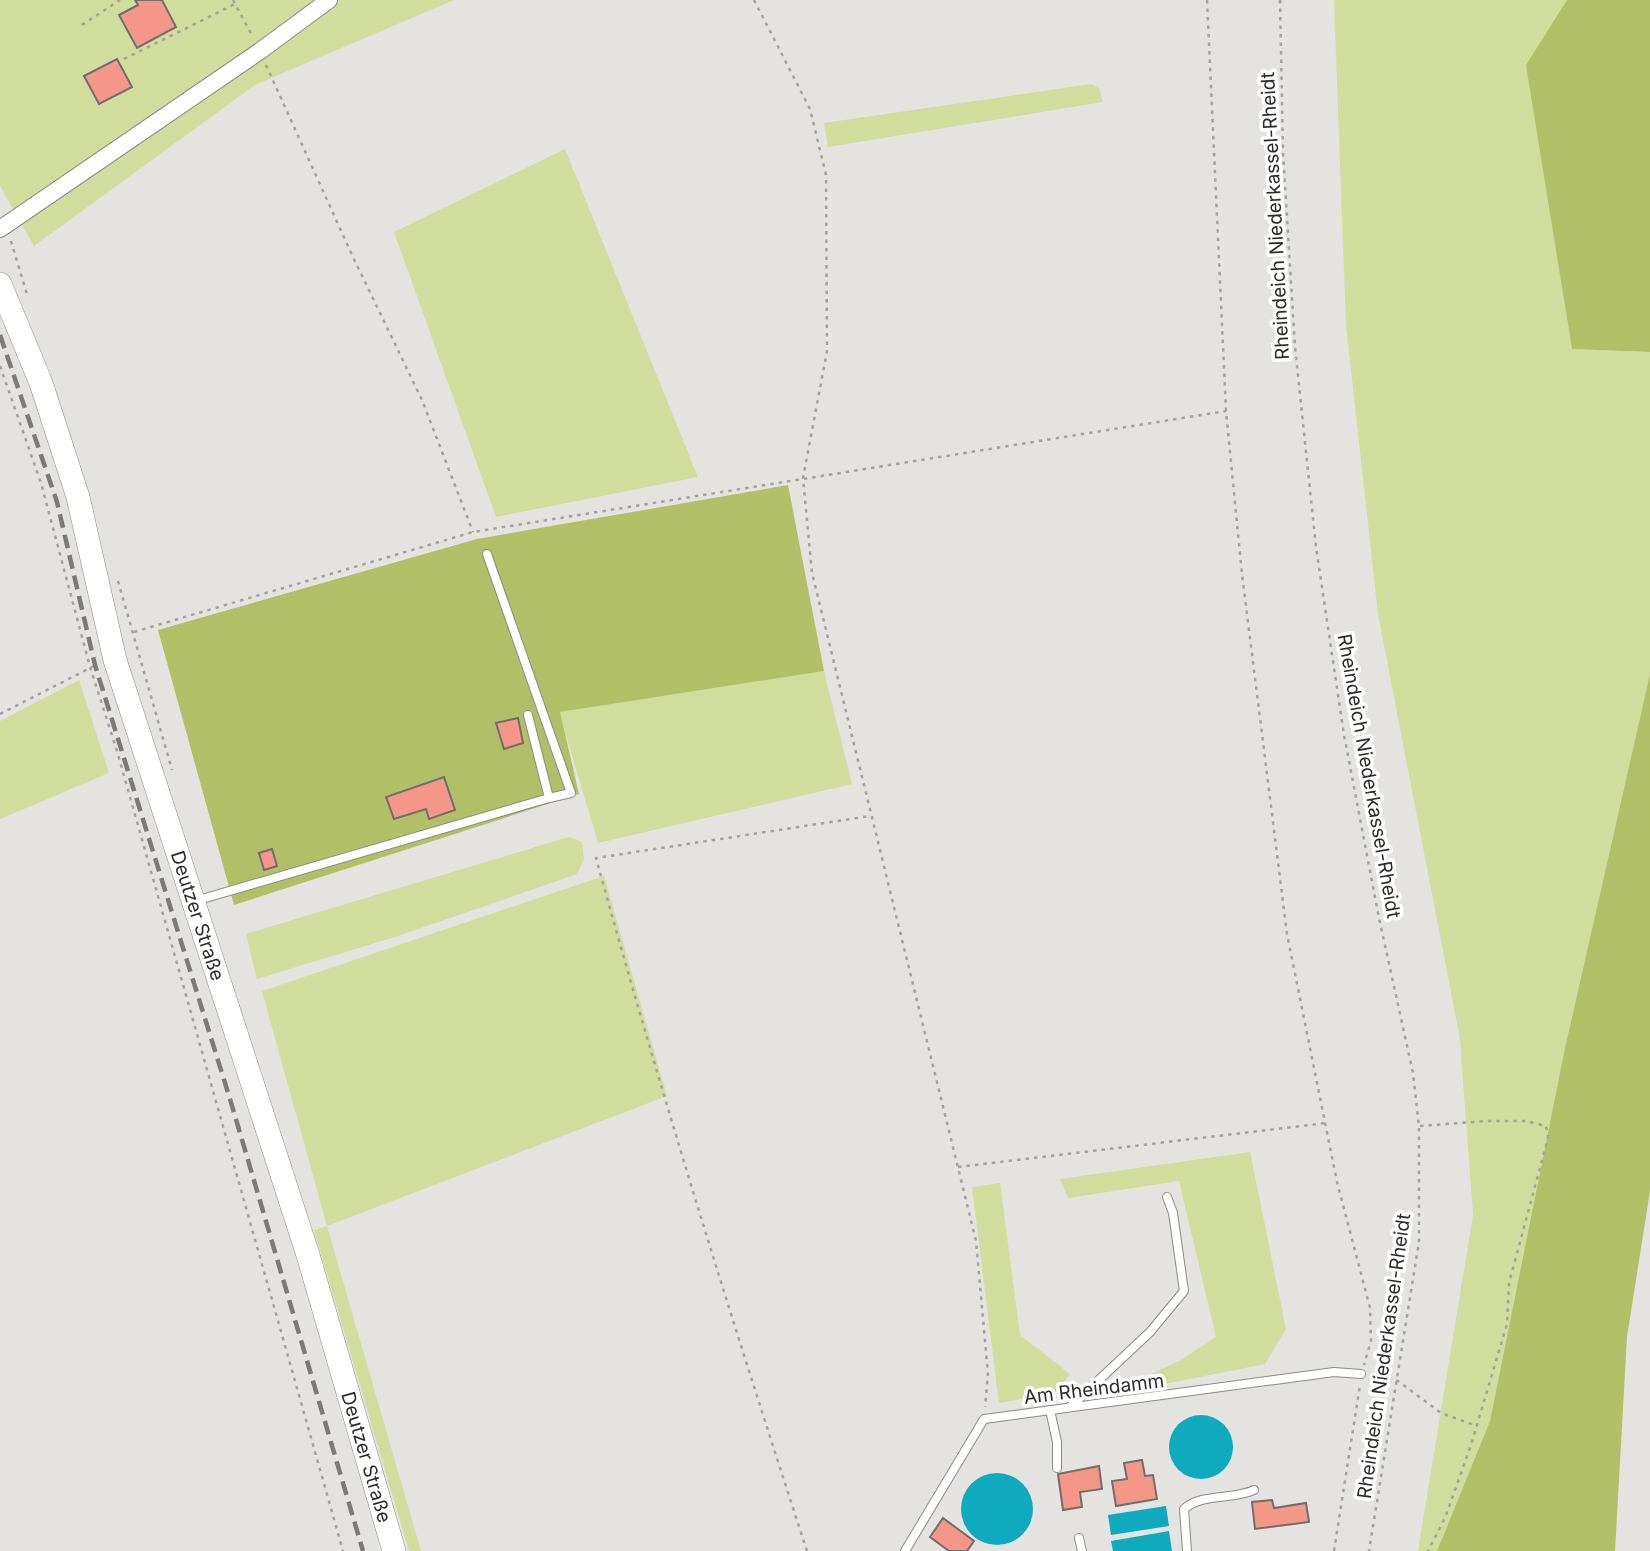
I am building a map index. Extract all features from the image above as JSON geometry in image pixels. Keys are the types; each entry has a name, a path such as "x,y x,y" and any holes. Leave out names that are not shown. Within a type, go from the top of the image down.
{"street":[{"path":"0,229 260,51 329,0"},
{"name":"Deutzer Straße","path":"0,284 41,383 78,497 115,660 308,1255 394,1551"}],"lane":[{"path":"195,901 571,793 487,554"},
{"path":"528,715 549,798"},
{"path":"1070,1407 1150,1332 1184,1291 1173,1213 1167,1197"},
{"name":"Am Rheindamm","path":"984,1419 1334,1372 1361,1374"},
{"path":"1050,1410 1057,1442 1057,1468"},
{"path":"905,1551 984,1419"},
{"path":"1187,1551 1184,1509 1201,1500 1254,1490"},
{"path":"1079,1538 1082,1551"}],"path":[{"path":"82,24 120,0"},
{"path":"754,0 810,109 826,174 827,351 803,478 812,573 870,816 926,1027 976,1241 988,1374 984,1419"},
{"path":"1208,0 1226,411 1242,574 1285,921 1337,1182 1370,1308 1371,1341 1361,1374 1359,1404 1334,1551"},
{"name":"Rheindeich Niederkassel-Rheidt","path":"1280,0 1283,152 1293,321 1316,547 1344,735 1379,918 1413,1073 1419,1126 1419,1242 1369,1551"},
{"path":"124,59 234,2 260,51 352,255 422,400 473,532"},
{"path":"0,366 41,483 90,667 121,764 343,1551"},
{"path":"134,632 473,532 1226,411"},
{"path":"0,714 90,667 115,660"},
{"path":"807,1551 716,1272 639,1017 596,858 870,816"},
{"path":"1419,1126 1526,1121 1546,1126 1548,1138 1509,1283 1507,1325 1477,1426 1445,1518 1428,1551"},
{"path":"958,1167 1326,1123"},
{"path":"1361,1374 1398,1381 1441,1413 1477,1426"}],"green space":[{"path":"0,0 454,0 255,85 34,246 0,186"},
{"path":"1334,0 1567,0 1527,65 1572,349 1650,352 1650,674 1565,1048 1490,1421 1437,1551 1418,1551 1473,1215 1460,1039 1378,614 1346,325"},
{"path":"1567,0 1650,0 1650,352 1572,349 1526,65"},
{"path":"1091,84 1099,88 1103,102 828,147 824,123"},
{"path":"565,149 698,477 496,517 394,232"},
{"path":"788,485 824,671 560,712 579,794 234,905 158,630 477,539"},
{"path":"824,671 852,784 598,843 559,712"},
{"path":"1650,674 1650,1191 1627,1337 1615,1551 1437,1551 1490,1421 1565,1048"},
{"path":"79,680 109,773 0,819 0,721"},
{"path":"569,837 582,842 584,859 577,874 398,936 257,979 246,934"},
{"path":"604,876 667,1096 327,1226 262,991"},
{"path":"1250,1152 1286,1329 1265,1364 1104,1396 1181,1360 1216,1337 1179,1181 1068,1198 1060,1179"},
{"path":"1000,1183 1020,1335 1070,1374 1056,1393 999,1403 972,1187"},
{"path":"327,1226 421,1551 409,1551 314,1230"}],"water":[{"path":"1201,1415 1224,1424 1233,1447 1224,1470 1201,1479 1178,1470 1169,1447 1178,1424"},
{"path":"997,1473 1017,1479 1027,1489 1033,1509 1027,1529 1017,1539 997,1545 977,1539 967,1529 961,1509 967,1489 977,1479"},
{"path":"1166,1506 1169,1526 1111,1535 1108,1515"},
{"path":"1169,1531 1172,1551 1113,1551 1111,1541"}],"building":[{"path":"135,0 162,0 176,27 137,48 119,15 138,5"},
{"path":"117,59 132,87 99,104 84,76"},
{"path":"518,718 523,743 504,749 496,723"},
{"path":"444,777 455,810 429,819 426,809 394,819 386,797"},
{"path":"272,849 277,866 264,870 259,853"},
{"path":"1142,1460 1145,1476 1153,1475 1157,1499 1116,1506 1112,1481 1127,1479 1124,1463"},
{"path":"1099,1466 1102,1489 1080,1492 1082,1507 1063,1510 1058,1474"},
{"path":"1272,1500 1274,1508 1306,1503 1309,1522 1255,1529 1252,1502"},
{"path":"943,1518 974,1541 967,1551 949,1551 930,1537"}],"railway":[{"path":"0,335 57,502 95,665 230,1099 363,1551"}]}
